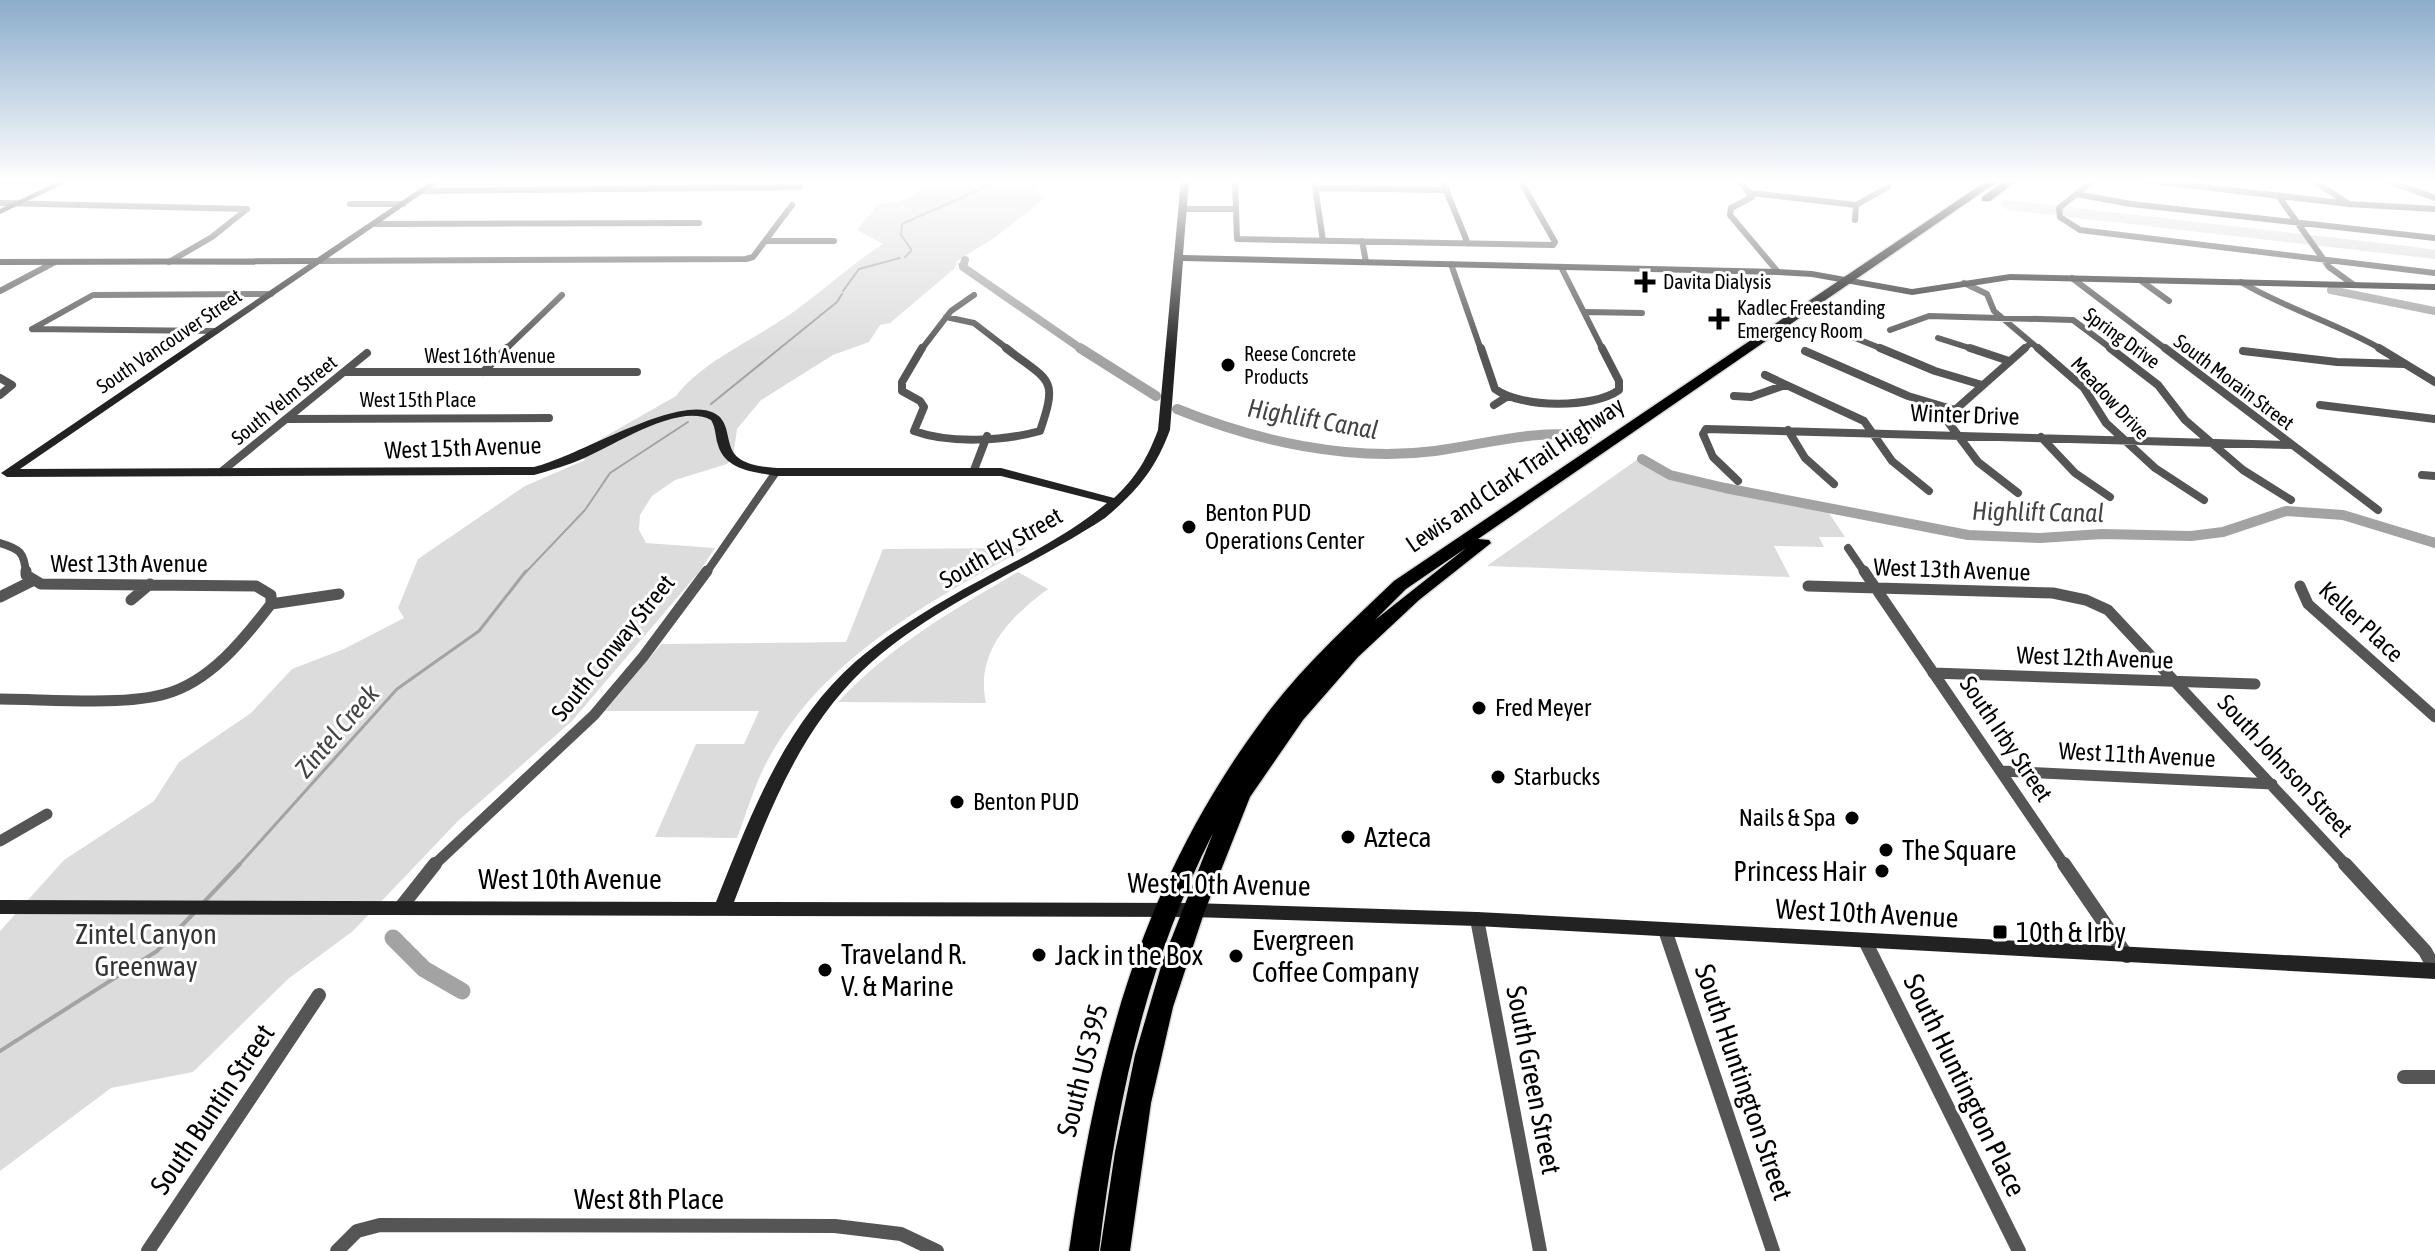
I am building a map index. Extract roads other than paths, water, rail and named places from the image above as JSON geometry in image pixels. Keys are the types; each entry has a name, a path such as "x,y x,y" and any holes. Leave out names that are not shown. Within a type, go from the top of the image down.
{"highway":[{"name":"Lewis and Clark Trail Highway","path":"1192,910 1243,791 1294,717 1356,644 1427,582 1914,238"},
{"name":"Lewis and Clark Trail Highway","path":"1165,910 1217,801 1265,726 1306,675 1365,615 1400,585 1922,238"},
{"name":"South US 395","path":"1084,1251 1092,1166 1114,1062 1144,960 1165,910"},
{"path":"1115,1251 1125,1161 1138,1089 1192,910"}],"street":[{"path":"169,262 210,238"},
{"name":"South Vancouver Street","path":"3,474 353,238"},
{"path":"0,262 750,258 767,238"},
{"name":"South Ely Street","path":"723,908 784,763 812,718 836,689 859,666 910,626 1084,526 1116,502 1143,475 1161,442 1180,238"},
{"path":"1237,238 1555,244 1552,238"},
{"path":"1466,238 1468,244"},
{"path":"1750,238 1778,272"},
{"path":"2150,238 2435,273"},
{"path":"2308,238 2331,270 2354,285"},
{"path":"765,241 834,241"},
{"path":"1362,241 1366,262"},
{"path":"1179,258 1778,272 1912,292 1994,278 2435,287"},
{"path":"0,291 55,262"},
{"path":"1451,264 1495,389 1505,398 1520,401 1601,399 1615,394 1620,386 1586,312 1561,267"},
{"name":"South Morain Street","path":"2072,278 2378,510"},
{"path":"2140,280 2169,301"},
{"path":"2241,282 2271,300 2305,310 2349,330 2435,382"},
{"name":"Meadow Drive","path":"1964,283 1987,294 1992,308 2000,317 2084,388 2106,423 2155,468 2204,500"},
{"path":"216,331 32,329 90,296 271,294"},
{"path":"483,372 562,295"},
{"path":"946,317 974,323 1047,380 1052,387 1052,401 1042,428 1036,433 987,436 916,433 914,429 923,404 905,393 901,385 926,341 946,317 974,295"},
{"path":"1586,312 1642,313"},
{"name":"Spring Drive","path":"1890,330 1929,316 2058,317 2078,322 2158,385 2180,415 2243,470 2291,500"},
{"path":"1850,336 1935,371 1982,385"},
{"path":"1938,338 2009,361"},
{"path":"2018,493 1978,462 1948,422 1955,410 2031,343"},
{"path":"1805,351 1908,396 1955,410"},
{"path":"2243,351 2337,362 2405,364"},
{"name":"South Yelm Street","path":"221,472 367,353"},
{"name":"West 16th Avenue","path":"344,372 637,372"},
{"path":"1765,375 1864,421 1892,461 1929,491"},
{"path":"0,395 11,388 4,379"},
{"path":"1734,396 1751,397 1785,385"},
{"path":"1494,405 1505,398"},
{"path":"2320,405 2435,419"},
{"name":"West 15th Avenue","path":"3,474 534,471 570,463 658,421 692,412 715,416 720,423 724,452 734,463 750,469 776,472 974,470 1020,475 1116,502"},
{"name":"West 15th Place","path":"287,419 549,418"},
{"name":"Winter Drive","path":"1738,481 1713,457 1703,431 1712,428 2291,445"},
{"path":"1788,430 1805,458 1834,484"},
{"path":"974,470 987,436"},
{"path":"2041,437 2075,473 2110,497"},
{"name":"South Conway Street","path":"401,907 419,880 447,848 566,743 614,693 670,621 776,472"},
{"path":"2422,475 2435,476"},
{"name":"West 13th Avenue","path":"0,543 19,549 24,555 26,575 32,581 56,585 256,586 271,595 271,604"},
{"name":"South Irby Street","path":"1848,548 2127,956"},
{"path":"0,597 32,581"},
{"path":"131,600 150,584"},
{"name":"West 13th Avenue","path":"1808,586 2053,593 2094,602"},
{"name":"Keller Place","path":"2300,586 2308,604 2435,717"},
{"path":"0,699 151,699 184,687 211,670 250,631 271,604 339,594"},
{"name":"South Johnson Street","path":"2094,602 2115,614 2425,951 2435,970"},
{"name":"West 12th Avenue","path":"1933,673 2255,684"},
{"name":"West 11th Avenue","path":"2001,771 2272,784"},
{"path":"0,841 47,814"},
{"name":"West 10th Avenue","path":"0,907 1192,910 1477,919 2435,970"},
{"name":"South Green Street","path":"1477,919 1540,1251"},
{"name":"South Huntington Street","path":"1665,930 1773,1251"},
{"name":"South Huntington Place","path":"1865,941 2019,1251"},
{"name":"South Buntin Street","path":"148,1251 319,995"},
{"path":"2404,1077 2435,1077"},
{"name":"West 8th Place","path":"337,1251 357,1231 380,1225 835,1226 874,1228 903,1234 937,1251"}],"waterway":[{"name":"Zintel Creek","path":"903,238 911,249"},
{"name":"Zintel Creek","path":"905,257 911,251"},
{"name":"Zintel Creek","path":"843,291 859,269 900,258"},
{"name":"Highlift Canal","path":"965,260 963,267 1081,349"},
{"name":"Highlift Canal","path":"959,264 963,267"},
{"path":"2331,290 2435,311"},
{"name":"Zintel Creek","path":"711,404 837,302 842,294"},
{"name":"Highlift Canal","path":"1081,349 1156,396"},
{"name":"Highlift Canal","path":"1177,409 1271,439 1370,454 1435,451 1548,434 1587,436"},
{"name":"Zintel Creek","path":"525,573 585,510 610,473 688,422"},
{"name":"Highlift Canal","path":"1642,459 1670,475 1725,488 1968,535 2040,538 2102,534 2191,536 2223,532 2286,511 2343,515 2435,543"},
{"name":"Zintel Creek","path":"238,866 397,689 479,631 526,571"},
{"name":"Zintel Creek","path":"203,903 240,864"},
{"name":"Zintel Creek","path":"0,1051 157,951 195,912"},
{"path":"393,938 424,969 462,991"}],"place":[{"name":"Davita Dialysis","path":"1645,282"},
{"name":"Kadlec Freestanding Emergency Room","path":"1719,319"},
{"name":"Reese Concrete Products","path":"1228,365"},
{"name":"Benton PUD Operations Center","path":"1189,527"},
{"name":"Fred Meyer","path":"1479,708"},
{"name":"Starbucks","path":"1498,777"},
{"name":"Benton PUD","path":"957,802"},
{"name":"Nails & Spa","path":"1852,818"},
{"name":"Azteca","path":"1348,837"},
{"name":"The Square","path":"1886,850"},
{"name":"Princess Hair","path":"1882,871"},
{"name":"10th & Irby","path":"2000,932"},
{"name":"Jack in the Box","path":"1039,955"},
{"name":"Evergreen Coffee Company","path":"1236,956"},
{"name":"Traveland R. V. & Marine","path":"825,970"}],"park label":[{"name":"Zintel Canyon Greenway","path":"146,950"}]}
